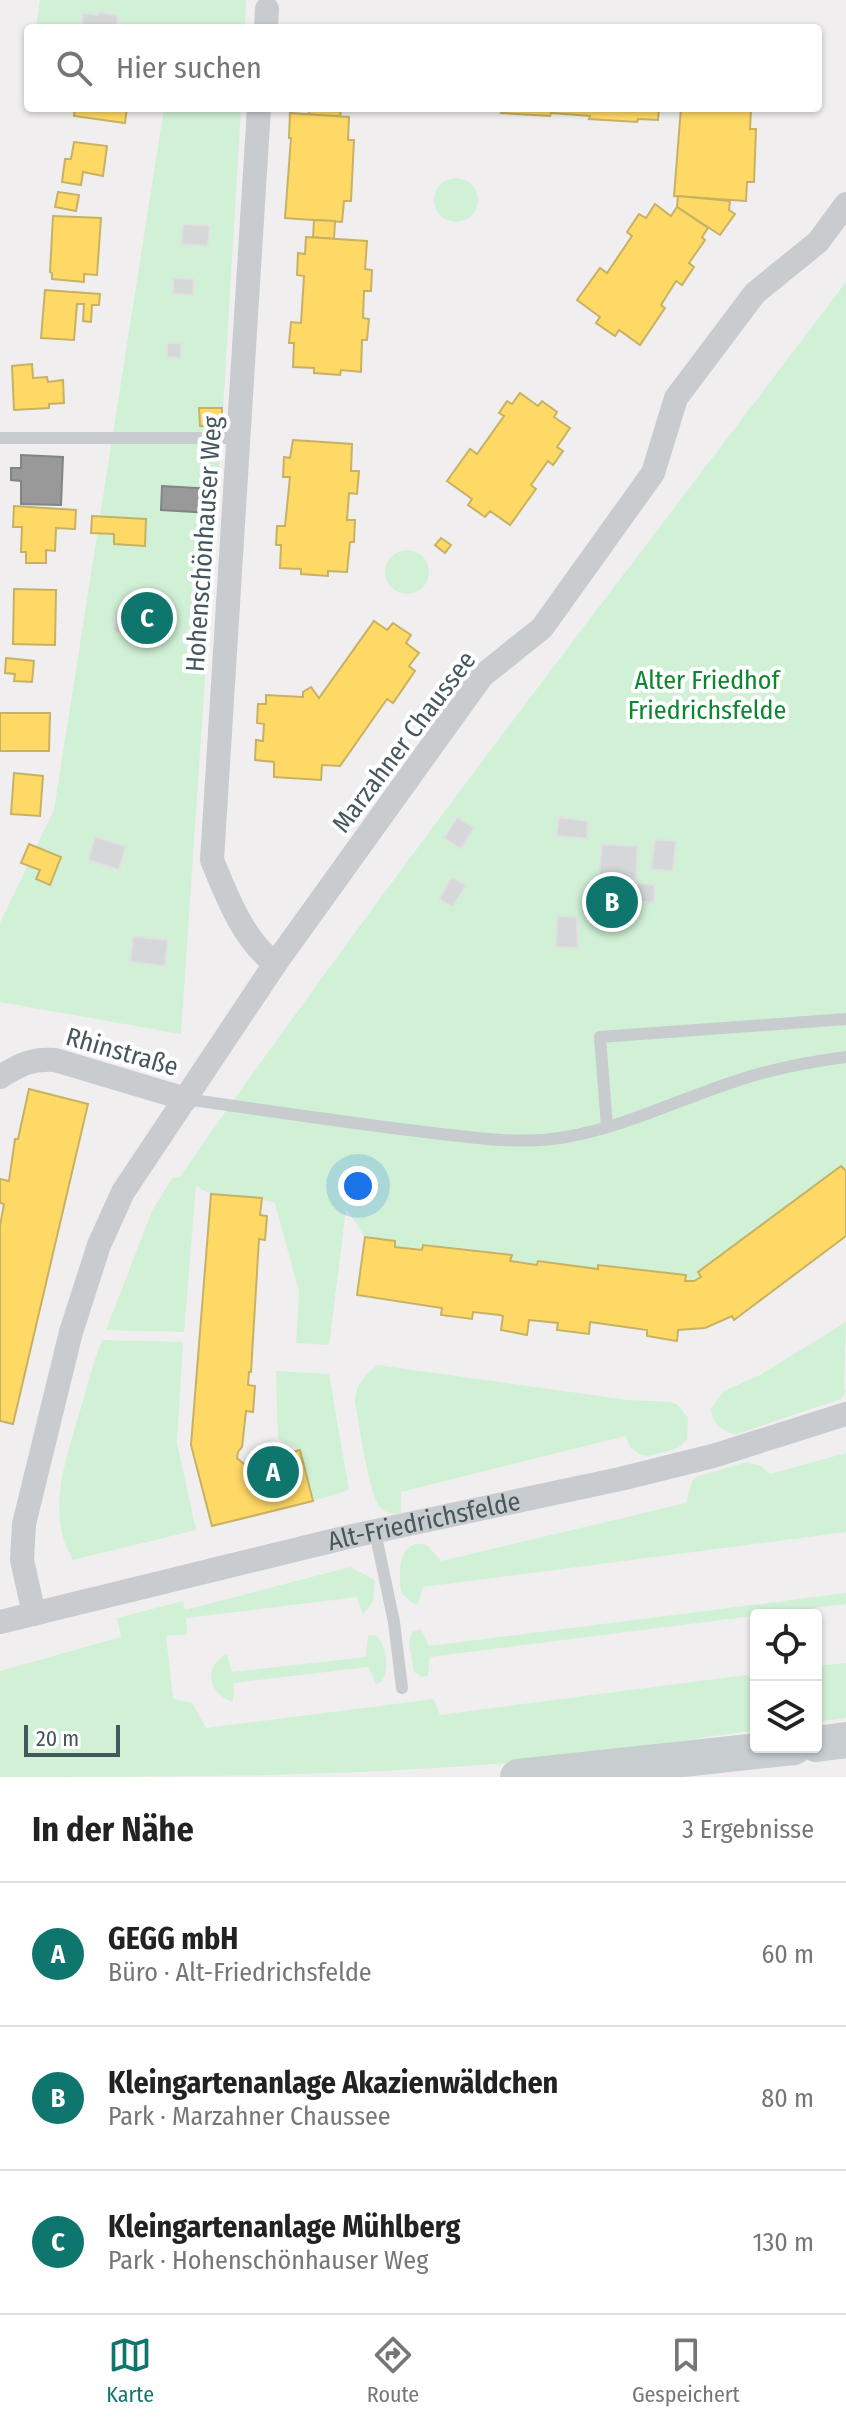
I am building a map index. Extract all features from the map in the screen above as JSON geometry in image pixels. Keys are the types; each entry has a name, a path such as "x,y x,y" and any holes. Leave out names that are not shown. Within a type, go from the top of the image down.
{"main road":[{"path":"822,1743 846,1740"},
{"path":"518,1777 750,1752"}],"street":[{"name":"Hohenschönhauser Weg","path":"259,112 212,860 229,902 261,953 275,964"},
{"name":"Marzahner Chaussee","path":"34,1614 22,1560 24,1524 71,1332 99,1245 123,1192 275,964 482,676 542,628 653,473 676,398 755,293 818,242 846,204"},
{"name":"Rhinstraße","path":"0,1077 24,1062 55,1060 186,1099"},
{"name":"Alt-Friedrichsfelde","path":"0,1622 188,1574 698,1460 846,1414"}],"lane":[{"path":"0,438 239,438"},
{"path":"607,1127 600,1037 846,1019"},
{"path":"186,1099 360,1125 485,1139 534,1140 566,1137 607,1127 734,1081 804,1063 846,1057"},
{"path":"375,1532 393,1611 402,1688"}],"green space":[{"path":"40,0 246,0 245,24 37,24"},
{"path":"163,112 241,112 181,1034 0,1002 0,923 54,810"},
{"path":"456,178 472,184 478,200 472,216 456,222 440,216 434,200 440,184"},
{"name":"Alter Friedhof Friedrichsfelde","path":"846,282 846,1171 841,1166 694,1281 598,1266 598,1269 538,1261 537,1265 510,1261 511,1255 423,1245 422,1250 395,1247 395,1241 365,1237 346,1209 329,1345 296,1343 299,1292 275,1203 212,1194 196,1185 184,1332 106,1330 152,1211 173,1177 179,1178 424,839"},
{"path":"407,550 423,556 429,572 423,588 407,594 391,588 385,572 391,556"},
{"path":"846,1322 846,1391 841,1399 737,1434 722,1429 716,1423 711,1408 724,1391 760,1375"},
{"path":"102,1340 183,1342 177,1443 196,1530 73,1560 60,1524 61,1486 69,1448"},
{"path":"377,1365 628,1400 670,1402 678,1405 688,1418 687,1439 678,1448 648,1456 630,1447 626,1436 401,1492 401,1513 389,1513 382,1509 373,1491 355,1402 362,1381"},
{"path":"276,1371 329,1374 349,1490 313,1501 300,1450 278,1439"},
{"path":"846,1453 846,1532 423,1587 418,1604 402,1594 400,1568 405,1552 411,1546 427,1545 441,1561 686,1503 696,1477 747,1462 761,1466 770,1474"},
{"path":"350,1567 375,1580 373,1602 363,1614 357,1597 186,1618 187,1634 166,1636 173,1699 192,1703 206,1728 434,1699 440,1715 746,1675 750,1678 750,1731 576,1755 409,1770 0,1777 0,1671 121,1637 117,1618 183,1601 185,1610"},
{"path":"846,1593 846,1604 807,1609 750,1609 750,1616 430,1657 428,1676 422,1677 414,1672 409,1643 412,1632 421,1629 429,1646"},
{"path":"368,1635 377,1636 380,1640 386,1659 384,1677 376,1684 368,1667 234,1683 233,1702 218,1693 211,1680 214,1666 227,1654 232,1672 366,1657"},
{"path":"846,1663 846,1718 822,1721 822,1665"}],"building: Wohnen":[{"path":"74,112 126,112 125,123 74,116"},
{"path":"309,112 341,112 340,117 309,115"},
{"path":"659,112 658,120 638,119 637,122 551,113 550,116 501,113"},
{"path":"681,112 751,112 750,129 756,129 754,182 747,182 746,201 674,196"},
{"path":"290,113 349,117 348,140 354,140 351,201 344,201 342,222 285,218"},
{"path":"74,142 107,146 103,176 83,172 81,185 62,182 65,159 71,159"},
{"path":"58,192 79,195 76,211 55,207"},
{"path":"678,196 730,201 729,210 735,214 720,235 677,207"},
{"path":"655,204 671,216 677,207 708,228 702,237 705,240 689,263 694,267 682,285 676,281 661,305 665,308 640,345 619,330 615,336 596,323 600,317 577,300 600,268 607,273 632,236 627,232 639,214 646,218"},
{"path":"53,216 101,218 97,275 84,274 84,282 52,279"},
{"path":"314,220 335,221 334,239 313,237"},
{"path":"306,237 367,241 365,269 372,270 371,291 364,291 363,318 369,319 367,340 362,340 361,372 341,370 340,375 314,373 314,368 293,367 294,343 289,343 291,322 301,323 304,276 297,275 298,253 305,254"},
{"path":"45,290 100,294 99,305 92,305 91,322 83,321 84,304 77,304 74,340 41,338"},
{"path":"32,364 33,378 47,377 48,382 63,380 64,403 49,404 49,408 14,410 12,366"},
{"path":"520,393 538,406 542,401 557,412 554,417 570,428 557,447 563,451 553,465 548,461 531,485 536,489 510,525 490,511 485,517 468,505 472,499 447,481 470,449 477,454 504,416 499,413 507,401 512,404"},
{"path":"199,408 222,408 222,426 200,426"},
{"path":"293,440 352,444 351,471 359,471 357,494 349,493 347,520 355,520 347,572 328,571 328,576 301,574 301,569 280,568 281,545 276,545 277,526 285,526 290,477 283,477 284,457 290,458"},
{"path":"14,506 76,510 75,529 56,528 55,551 46,550 46,563 26,563 26,552 21,552 22,527 13,527"},
{"path":"92,516 146,519 145,546 114,544 114,534 91,533"},
{"path":"441,538 451,545 445,553 435,545"},
{"path":"14,589 56,590 55,645 13,644"},
{"path":"374,621 387,630 393,623 411,635 406,643 419,653 409,666 415,671 393,703 387,699 340,766 322,765 321,780 274,777 274,762 255,760 256,740 263,741 264,724 257,723 258,704 266,704 266,695 303,697 303,692 311,687 319,698"},
{"path":"6,658 34,661 32,682 14,681 15,674 5,673"},
{"path":"0,713 50,713 49,751 0,751"},
{"path":"14,773 43,776 40,816 11,814"},
{"path":"29,844 61,857 50,885 36,879 40,870 21,863"},
{"path":"29,1089 88,1104 13,1424 0,1421 0,1226 4,1204 0,1203 0,1179 9,1181 15,1139 18,1139"},
{"path":"841,1166 846,1171 846,1236 734,1320 732,1316 705,1328 678,1330 677,1341 647,1336 647,1330 590,1322 589,1334 557,1330 558,1323 529,1320 527,1335 501,1330 503,1316 500,1315 473,1312 472,1319 441,1315 442,1308 357,1295 365,1237 395,1241 395,1247 422,1250 423,1245 512,1255 510,1261 537,1265 538,1261 598,1269 598,1265 686,1275 685,1281 694,1281 701,1277 698,1272"},
{"path":"211,1194 262,1198 260,1215 267,1216 265,1240 259,1239 248,1385 255,1386 253,1412 246,1411 242,1447 237,1458 244,1464 271,1457 270,1451 283,1448 284,1454 300,1450 313,1501 212,1526 191,1445"}],"building: Industrie":[{"path":"21,455 63,457 61,505 21,504 21,481 11,480 11,468 21,468"},
{"path":"162,486 213,489 211,513 161,510"}],"building: Sonstige":[{"path":"99,12 118,15 117,24 82,24 83,13 98,15"},
{"path":"183,224 210,226 208,246 181,244"},
{"path":"173,278 194,279 193,295 173,294"},
{"path":"167,343 181,343 181,358 167,357"},
{"path":"116,611 149,612 148,633 115,632"},
{"path":"457,817 474,828 461,849 444,838"},
{"path":"559,817 588,821 587,839 556,836"},
{"path":"95,837 126,846 119,870 88,860"},
{"path":"655,839 676,841 673,871 651,869"},
{"path":"602,844 638,846 636,878 599,876"},
{"path":"452,877 466,885 453,907 439,899"},
{"path":"638,883 655,885 654,903 636,901"},
{"path":"557,916 577,917 578,948 556,947"},
{"path":"133,936 168,940 165,966 130,962"}],"place":[{"name":"Kleingartenanlage Mühlberg","path":"147,618"},
{"name":"Kleingartenanlage Akazienwäldchen","path":"612,902"},
{"name":"GEGG mbH","path":"273,1472"}]}
